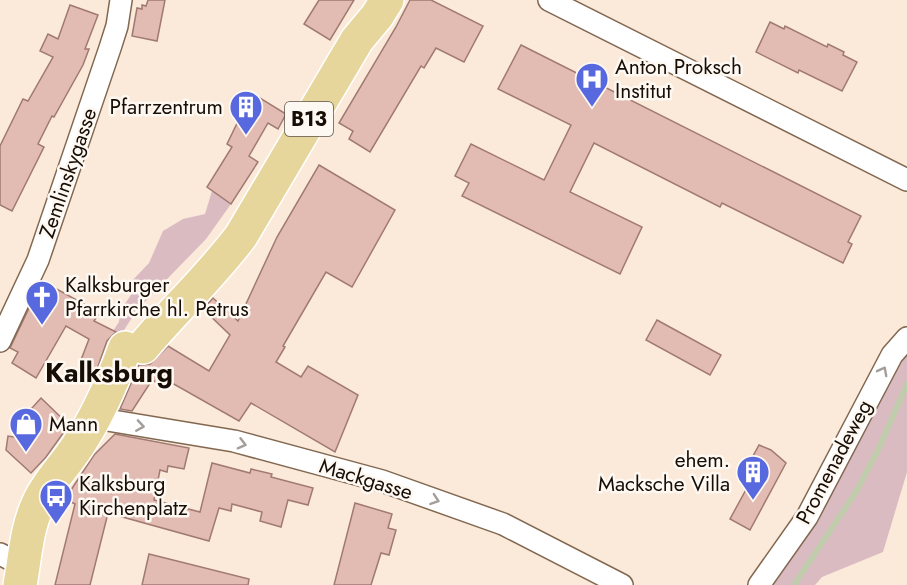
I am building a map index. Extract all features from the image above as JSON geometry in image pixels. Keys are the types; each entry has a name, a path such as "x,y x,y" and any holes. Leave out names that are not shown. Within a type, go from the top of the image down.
{"main road":[{"name":"B13","path":"14,568 37,506 76,449 168,292 211,252 262,197 357,40 373,0"},
{"name":"B13","path":"357,40 378,16 387,0"}],"street":[{"name":"Zemlinskygasse","path":"0,341 50,226 117,26 121,0"},
{"path":"549,0 907,180"},
{"name":"Promenadeweg","path":"759,585 807,517 892,355 907,338"},
{"name":"Mackgasse","path":"102,405 382,481 503,524 622,585"}],"shaded area":[{"path":"212,191 231,204 206,239 136,311 121,335 113,331 119,322 120,311 131,295 130,283 149,263 163,231 183,219 205,214"},
{"path":"907,349 907,472 883,552 822,577 815,585 773,585 815,521"}],"building":[{"path":"148,0 165,0 157,41 132,36 137,8 142,9 142,5 146,6"},
{"path":"319,0 354,0 330,40 304,24"},
{"path":"410,0 431,0 483,26 464,62 436,48 424,68 421,66 370,152 349,139 353,131 339,123"},
{"path":"70,5 98,15 85,49 89,49 83,65 38,144 44,147 12,211 0,205 0,146 23,99 28,101 53,57 40,51 48,34 58,39"},
{"path":"770,22 784,29 785,26 827,47 828,44 857,62 842,91 756,52"},
{"path":"521,45 861,216 848,242 852,244 843,263 722,203 720,207 594,143 570,192 642,227 620,274 462,196 469,183 455,176 471,144 544,180 571,125 498,89"},
{"name":"Pfarrzentrum","path":"250,92 286,114 278,129 268,123 249,156 258,162 231,204 207,187 232,147 227,144"},
{"path":"319,165 395,210 352,287 326,272 276,362 301,377 308,366 358,395 335,452 251,403 239,421 165,379 161,385 152,380 132,411 120,409 139,365 150,364 168,346 209,371 230,335 203,309 213,298 238,321 277,237"},
{"name":"Kalksburger Pfarrkirche hl. Petrus","path":"42,281 84,304 83,307 98,315 94,321 116,332 107,341 96,372 79,365 89,339 66,326 36,378 12,363 18,352 10,348"},
{"path":"657,320 721,355 710,375 646,340"},
{"path":"41,398 69,425 46,457 31,473 6,450 8,436 20,438 22,419"},
{"path":"115,434 189,448 184,469 168,466 167,472 160,470 154,500 200,512 212,463 250,473 251,469 272,474 271,477 313,488 308,505 288,500 281,527 260,521 262,512 232,504 231,511 219,508 209,541 108,513 90,585 55,585 75,504 65,499 94,455"},
{"path":"759,445 771,450 786,463 750,530 730,519 755,473 746,469"},
{"path":"355,503 392,514 388,528 396,530 389,555 381,553 371,585 334,585"},
{"path":"149,554 249,579 248,585 142,585"}],"waterway":[{"path":"794,585 856,492 879,448 907,384"}],"place":[{"name":"Anton Proksch Institut","path":"592,108"},
{"name":"Pfarrzentrum","path":"246,136"},
{"name":"Kalksburger Pfarrkirche hl. Petrus","path":"42,326"},
{"name":"Mann","path":"26,453"},
{"name":"ehem. Macksche Villa","path":"753,501"},
{"name":"Kalksburg Kirchenplatz","path":"56,525"}],"district":[{"name":"Kalksburg","path":"109,373"}]}
